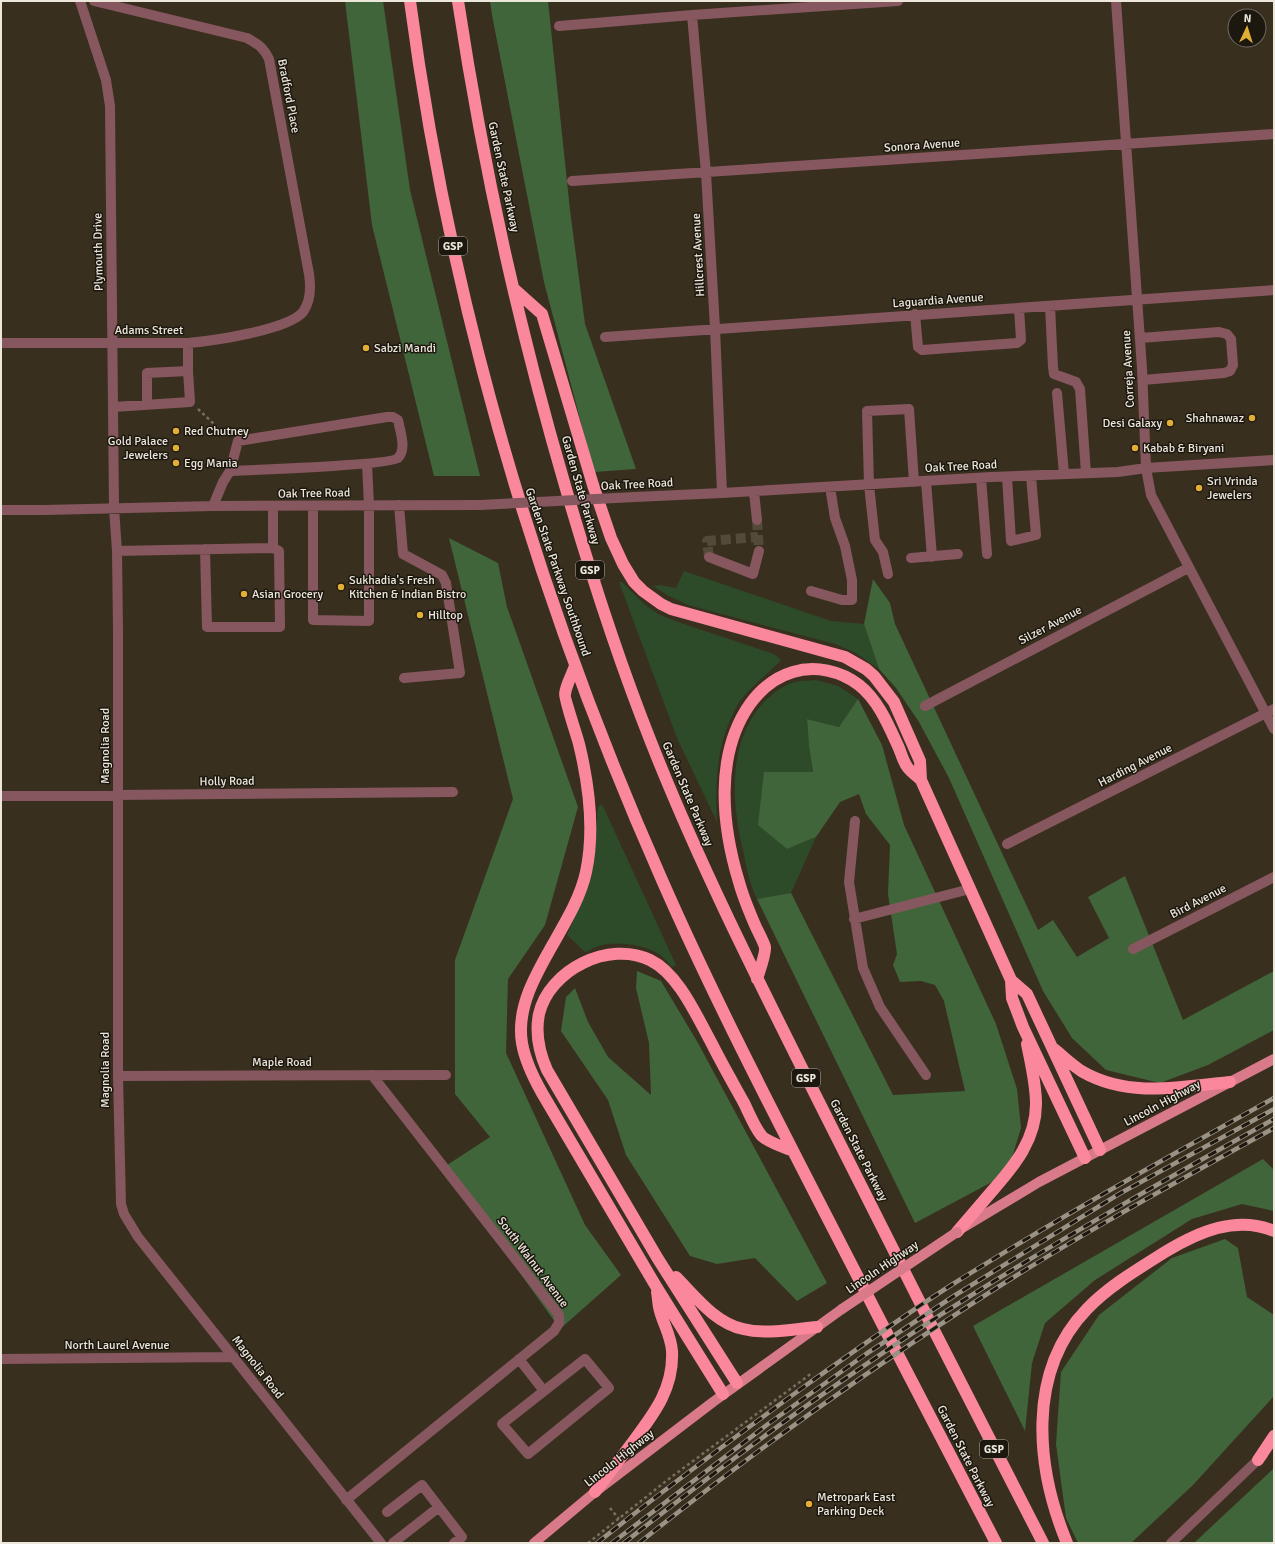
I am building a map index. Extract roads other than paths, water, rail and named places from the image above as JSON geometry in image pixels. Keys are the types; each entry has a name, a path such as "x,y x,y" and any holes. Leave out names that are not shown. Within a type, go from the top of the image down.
{"highway":[{"name":"Garden State Parkway Southbound","path":"410,1 427,113 456,261 514,486 575,666"},
{"name":"Garden State Parkway","path":"458,1 483,149 524,338 552,442 587,562 614,643 652,744 687,830 757,979 1043,1543"},
{"path":"513,288 542,314 590,477 604,519 620,558 634,582 653,598 671,609 845,657 866,669 885,689 899,711 920,761 922,780 1011,980 1012,998 1023,1027 1085,1158"},
{"name":"Garden State Parkway","path":"575,666 622,787 664,886 726,1017 793,1151 996,1543"},
{"path":"575,666 564,696 581,751 587,785 590,832 588,860 582,884 573,907 528,993 521,1023 522,1041 526,1061 542,1093 657,1288 722,1394"},
{"path":"757,979 765,948 748,910 738,881 729,836 725,797 727,761 732,740 744,714 758,694 776,680 798,670 825,670 843,675 859,685 873,699 883,715 907,767 922,780"},
{"path":"737,1383 658,1259 553,1082 541,1058 537,1036 539,1013 549,992 565,975 584,962 607,954 630,954 642,957 660,967 673,980 685,996 761,1136 793,1151"},
{"path":"1011,980 1027,994 1050,1046 1100,1150"},
{"path":"957,1232 1015,1164 1032,1132 1036,1106 1036,1089 1023,1027"},
{"path":"1050,1046 1082,1071 1103,1081 1126,1088 1162,1089 1230,1082"},
{"path":"1067,1543 1057,1520 1049,1489 1043,1456 1042,1423 1048,1378 1059,1349 1067,1335 1087,1309 1115,1285 1190,1238 1204,1232 1232,1225 1258,1226 1274,1231"},
{"path":"658,1259 704,1305 718,1317 734,1326 760,1332 817,1327"},
{"path":"595,1492 649,1420 659,1405 667,1387 671,1368 672,1349 667,1328 659,1307 657,1288"},
{"path":"1258,1460 1274,1436"}],"main road":[{"name":"Lincoln Highway","path":"534,1543 595,1492 722,1394 842,1309 957,1232 1012,1198 1085,1158 1274,1059"}],"street":[{"name":"Plymouth Drive","path":"80,1 106,80 110,106 114,508"},
{"name":"Bradford Place","path":"94,1 247,38 258,44 264,50 268,59 311,288 308,304 302,313 294,319"},
{"path":"559,26 898,1"},
{"name":"Correja Avenue","path":"1116,1 1143,380 1146,468 1151,495 1188,568 1270,711 1274,729"},
{"name":"Hillcrest Avenue","path":"692,15 706,173 715,328 722,493"},
{"name":"Sonora Avenue","path":"572,181 1274,134"},
{"name":"Laguardia Avenue","path":"605,337 715,328 1274,290"},
{"path":"1050,306 1054,374 1076,382 1080,389 1086,473"},
{"path":"916,314 918,347 922,350 1017,343 1021,340 1019,308"},
{"name":"Adams Street","path":"1,342 188,343 215,341 248,334 294,319"},
{"path":"1140,338 1219,332 1227,334 1231,339 1233,365 1230,371 1224,373 1143,380"},
{"path":"113,406 190,402 188,343"},
{"path":"147,404 147,373 188,371"},
{"path":"1057,393 1064,474"},
{"path":"888,574 883,552 875,540 869,485 867,411 908,409 914,482"},
{"path":"213,506 223,482 230,471 238,440 387,417 393,417 398,420 402,452 399,458 395,461 366,464 230,471"},
{"name":"Oak Tree Road","path":"1,510 213,506 480,504 754,492 926,481 1118,472 1146,468 1274,460"},
{"path":"313,506 313,620 369,621 369,505 366,464"},
{"path":"1007,477 1011,541 1036,535 1031,476"},
{"path":"981,478 987,554"},
{"path":"926,481 932,557"},
{"path":"811,591 842,600 852,600 852,580 845,546 835,518 830,487"},
{"path":"754,492 757,520"},
{"path":"399,505 403,554 442,576 446,583 460,673 404,678"},
{"path":"273,506 273,548"},
{"name":"Magnolia Road","path":"114,508 117,551 119,795 118,1076 120,1204 138,1238 381,1543"},
{"path":"117,551 205,549 273,548 279,551 280,627 206,627 205,549"},
{"path":"709,557 754,574 759,551"},
{"path":"911,558 958,554"},
{"name":"Silzer Avenue","path":"924,706 1188,568"},
{"name":"Harding Avenue","path":"1007,844 1270,711"},
{"name":"Holly Road","path":"1,796 453,792"},
{"path":"855,822 849,882 863,968 880,1008 926,1075"},
{"name":"Bird Avenue","path":"1134,949 1274,877"},
{"path":"854,918 970,889"},
{"name":"Maple Road","path":"118,1076 446,1074"},
{"name":"South Walnut Avenue","path":"346,1500 554,1331 559,1323 559,1315 372,1075"},
{"name":"North Laurel Avenue","path":"1,1359 234,1357"},
{"path":"519,1359 544,1391"},
{"path":"584,1359 609,1388 528,1454 502,1424 544,1391 584,1359"},
{"path":"1171,1543 1274,1444"},
{"path":"387,1512 422,1485 462,1537 454,1543"},
{"path":"393,1543 439,1507"}],"tunnel":[{"path":"757,520 759,551"},
{"path":"709,557 707,541 758,537"}],"railway":[{"path":"597,1543 674,1483 779,1405 934,1296 1072,1212 1274,1098"},
{"path":"612,1543 768,1424 866,1354 957,1294 1119,1194 1274,1109"},
{"path":"624,1543 749,1447 923,1326 1081,1229 1274,1119"},
{"path":"639,1543 800,1421 967,1307 1080,1237 1274,1128"}],"place":[{"name":"Sabzi Mandi","path":"366,348"},
{"name":"Shahnawaz","path":"1252,418"},
{"name":"Desi Galaxy","path":"1170,423"},
{"name":"Red Chutney","path":"176,431"},
{"name":"Gold Palace Jewelers","path":"176,448"},
{"name":"Kabab & Biryani","path":"1135,448"},
{"name":"Egg Mania","path":"176,463"},
{"name":"Sri Vrinda Jewelers","path":"1199,488"},
{"name":"Sukhadia's Fresh Kitchen & Indian Bistro","path":"341,587"},
{"name":"Asian Grocery","path":"244,594"},
{"name":"Hilltop","path":"420,615"},
{"name":"Metropark East Parking Deck","path":"809,1504"}]}
